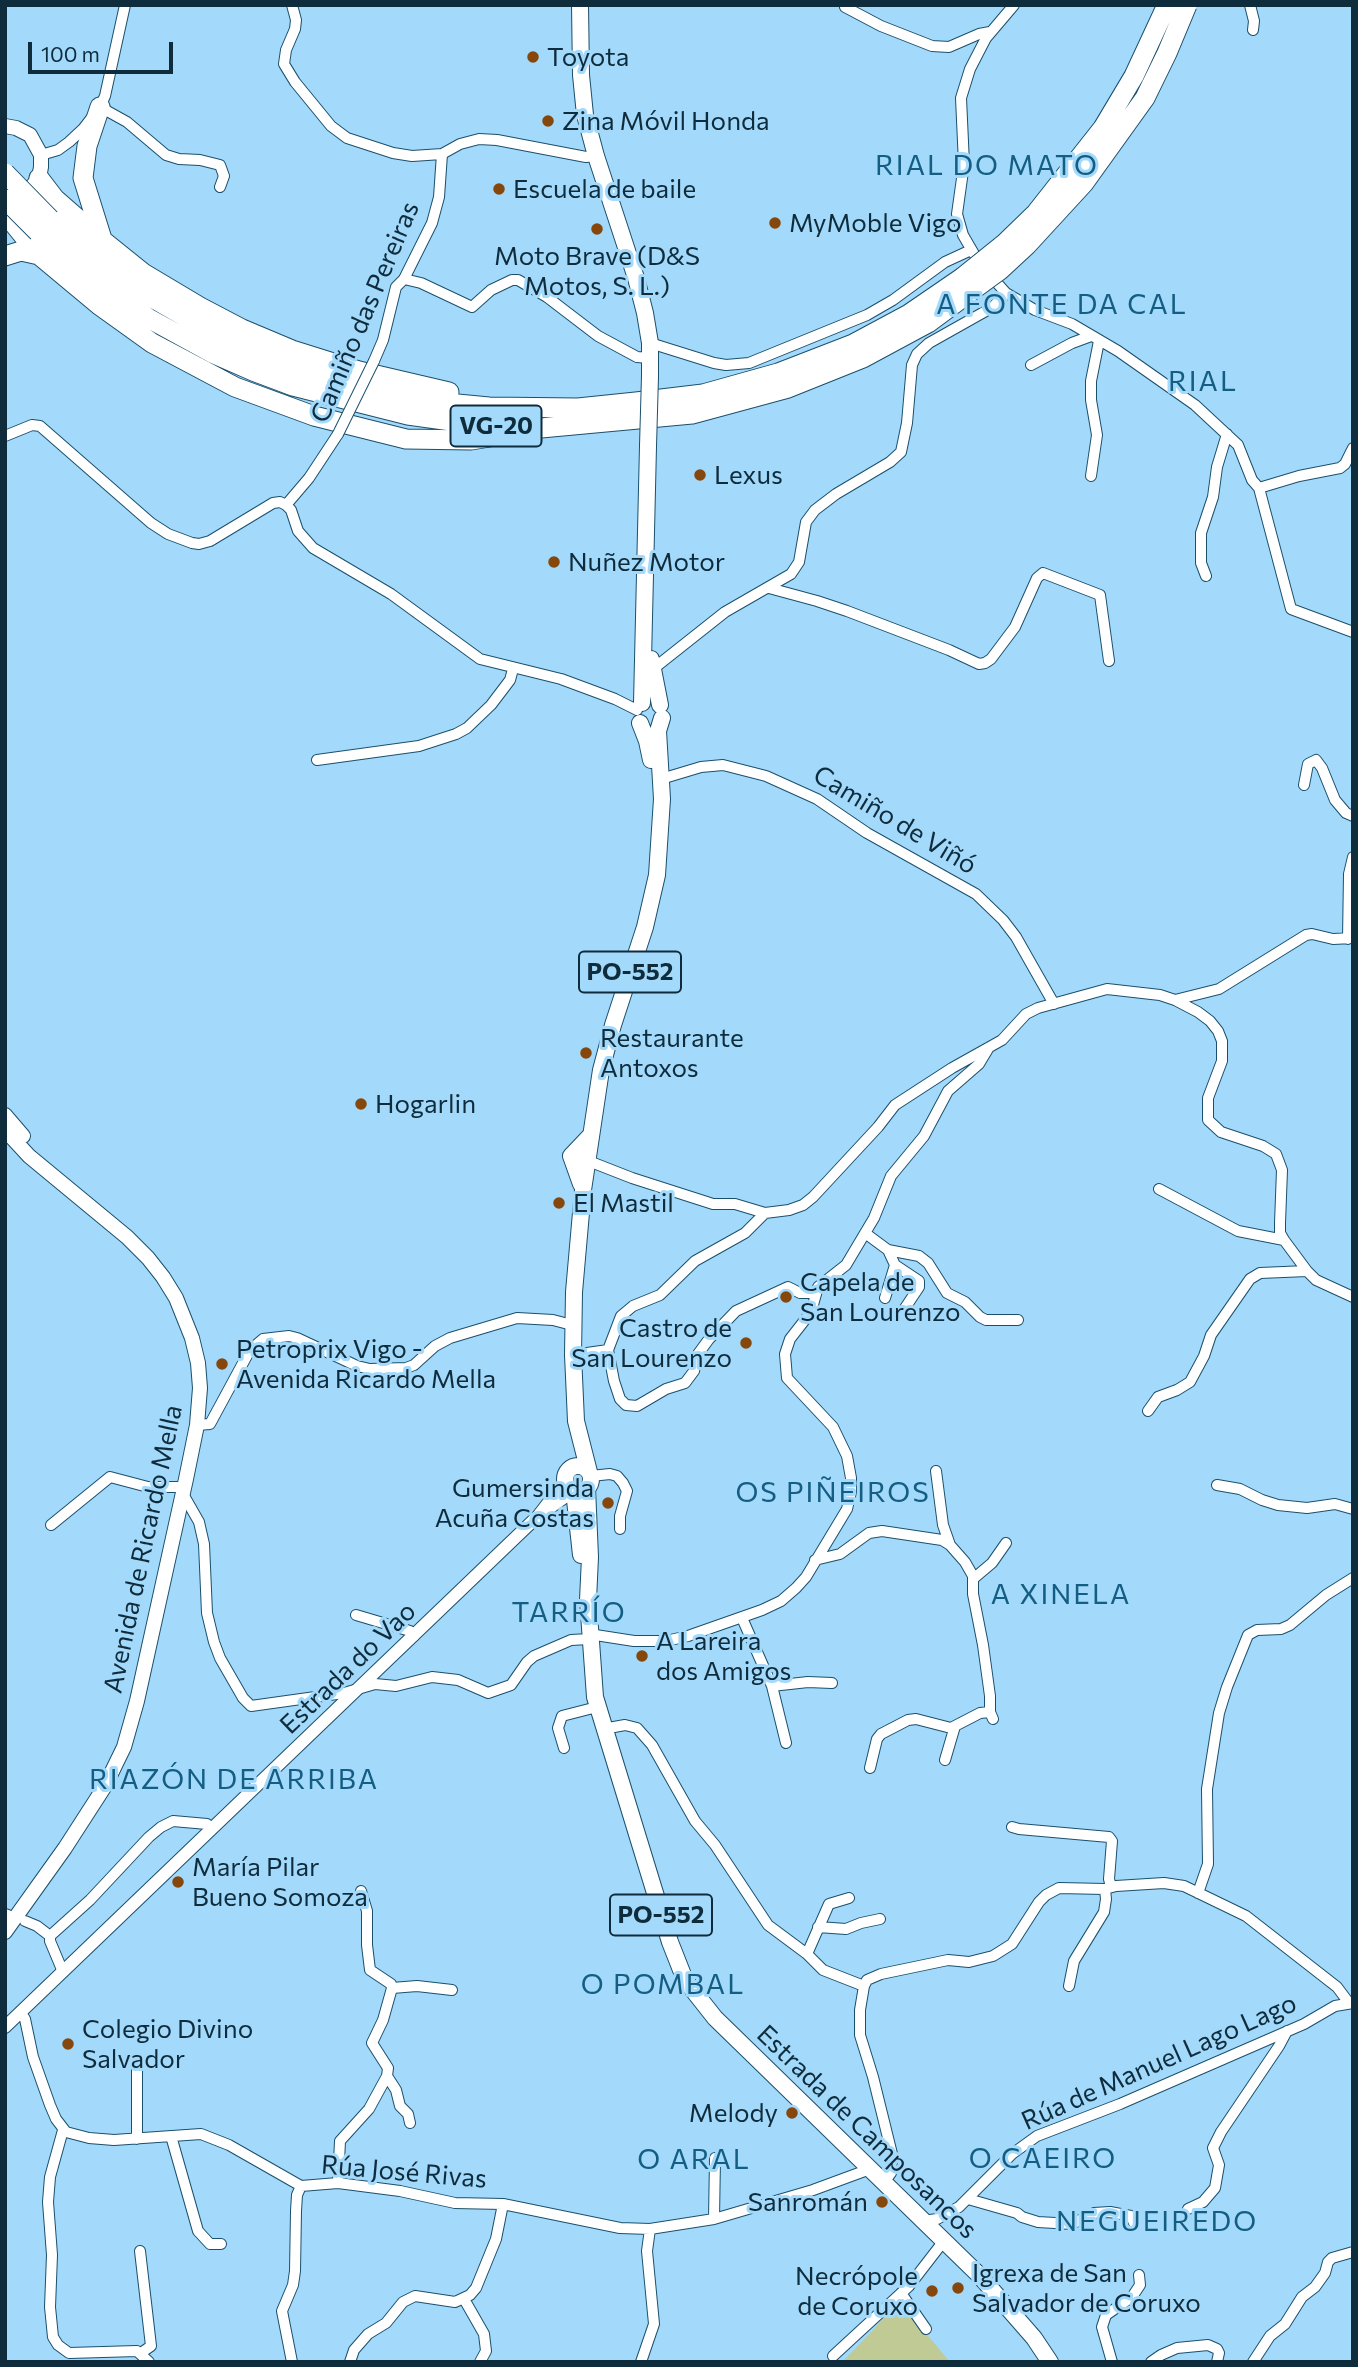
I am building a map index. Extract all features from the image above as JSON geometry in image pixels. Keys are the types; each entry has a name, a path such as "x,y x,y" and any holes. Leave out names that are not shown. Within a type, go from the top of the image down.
{"highway":[{"name":"VG-20","path":"5,173 44,225 84,271 148,318 212,353 293,386 408,415 481,425 541,428 692,414 788,388 863,358 928,323 1036,213 1103,128 1134,76 1167,5"},
{"name":"VG-20","path":"5,199 78,244 135,288 217,335 268,358 316,375 415,400 489,407 578,408 703,394 778,373 853,344 969,283 1000,270 1084,183 1145,98 1187,5"},
{"path":"100,107 87,146 83,178 102,240"},
{"path":"38,178 55,199 143,273 242,329 292,350 359,372 431,389 492,398 564,402 578,408"},
{"path":"5,213 38,255 99,305 152,343 235,387 314,416 406,439 471,440 541,428"},
{"path":"5,256 21,251 38,255"}],"main road":[{"name":"PO-552","path":"580,5 581,75 585,115 636,278 650,350 640,712 656,780 660,822"},
{"path":"5,126 30,135 41,155 38,178 23,195 5,199"},
{"name":"PO-552","path":"578,1158 590,1136 604,1058 653,900 659,859 661,779 658,731 661,712 656,667 644,611"},
{"path":"650,700 661,712 653,727 640,712 650,700"},
{"name":"Avenida de Ricardo Mella","path":"5,1115 8,1130 148,1258 176,1298 192,1338 200,1388 197,1426 184,1490 127,1740 105,1786 65,1848 6,1921"},
{"name":"Estrada de Camposancos","path":"578,1158 583,1190 572,1325 578,1481 590,1556 588,1600 593,1687 603,1728 675,1957 685,1980 715,2018 979,2276 1034,2338 1051,2362"},
{"name":"Estrada de Camposancos","path":"578,1481 575,1513 588,1600"},
{"name":"Avenida de Ricardo Mella","path":"6,1921 60,1845 74,1831"},
{"name":"Estrada de Camposancos","path":"1025,2331 1037,2362"}],"street":[{"path":"41,155 58,150 69,142 100,107 105,96 125,5"},
{"path":"292,5 296,20 295,29 286,50 284,64 295,82 331,126 347,138 393,153 412,156 442,154 460,144 479,139 586,157 596,156"},
{"path":"404,279 421,283 472,307 491,290 518,280 547,297 598,336 637,357 650,350 726,365 749,363 841,328 893,300 945,262 973,252 960,228 957,214 964,163 960,105 962,91 970,69 990,32 1014,5"},
{"path":"1250,5 1253,30"},
{"path":"845,7 881,26 932,46 949,47 990,32"},
{"path":"100,107 127,122 166,155 220,165 224,171 220,187"},
{"name":"Camiño das Pereiras","path":"286,505 309,478 338,434 374,361 383,340 393,295 432,223 439,197 442,154"},
{"path":"997,283 1006,293 1035,310 1072,324 1184,396 1227,434 1238,445 1252,480 1259,488 1291,609 1353,632"},
{"path":"656,667 725,612 769,588 796,569 806,522 815,510 901,452 907,423 912,365 917,354 929,343 993,307 1006,293"},
{"path":"1031,365 1072,343 1095,338"},
{"path":"1091,476 1097,435 1091,400 1095,338"},
{"path":"5,436 32,425 40,426 151,523 168,534 192,543 210,541 273,503 280,502 290,510 298,531 313,548 391,594 470,654 492,664 561,679 591,689 640,712"},
{"path":"1206,576 1201,563 1201,533 1213,498 1217,467 1227,434"},
{"path":"1259,488 1340,468 1353,449"},
{"path":"769,588 817,601 949,650 979,664 991,659 1014,627 1037,578 1044,573 1100,595 1109,661"},
{"path":"317,760 418,746 456,734 467,728 491,705 510,680 513,669"},
{"path":"1304,785 1308,764 1317,760 1335,800 1346,813 1353,816"},
{"name":"Camiño de Viñó","path":"661,779 701,767 723,765 766,776 817,799 867,833 976,894 1016,937 1054,1004"},
{"path":"1175,1000 1219,989 1306,935 1350,939 1349,874 1353,857"},
{"path":"578,1158 713,1204 735,1204 765,1213 789,1210 803,1205 813,1197 895,1105 1002,1040 1027,1014 1107,989 1120,989 1175,1000 1210,1021 1218,1031 1222,1041 1222,1062 1208,1098 1208,1120 1221,1132 1271,1150 1280,1161 1282,1170 1280,1233 1307,1271 1330,1288 1353,1297"},
{"path":"51,1525 110,1477 148,1487 184,1490 200,1522 204,1544 207,1613 214,1642 243,1698 254,1707 357,1690 375,1684 396,1686 432,1677 458,1680 488,1693 510,1685 534,1656 571,1640 589,1636 666,1641 742,1618 781,1601 796,1588 840,1524 851,1492 848,1459 843,1443 832,1427 787,1378 785,1354 790,1339 811,1312 815,1293 829,1276 846,1265 877,1211 891,1176 924,1136 948,1091 979,1064 990,1046"},
{"path":"1159,1189 1238,1231 1284,1240"},
{"path":"765,1213 745,1233 695,1261 660,1295 633,1306 621,1316 608,1350 620,1399 626,1405 637,1406 666,1389 685,1383 694,1371 698,1354 736,1311 788,1287 800,1293 815,1293"},
{"path":"865,1233 888,1250 919,1256 928,1263 947,1293 965,1302 980,1317 986,1320 1018,1320"},
{"path":"888,1250 895,1265 917,1278 920,1284 905,1308"},
{"path":"885,1298 895,1265"},
{"path":"1148,1411 1158,1397 1189,1382 1204,1356 1211,1335 1250,1279 1259,1273 1307,1271"},
{"path":"197,1426 211,1424 250,1350 263,1339 289,1336 297,1338 357,1366 370,1369 406,1368 450,1338 517,1318 553,1320 572,1325"},
{"path":"573,1355 608,1350"},
{"path":"936,1471 943,1525 950,1545"},
{"path":"578,1481 610,1474 617,1476 623,1483 627,1491 620,1516 620,1530"},
{"name":"Estrada do Vao","path":"539,1515 560,1502 578,1481"},
{"name":"Estrada do Vao","path":"5,2027 539,1515 578,1481"},
{"path":"1217,1485 1240,1489 1278,1505 1307,1508 1335,1504 1353,1509"},
{"path":"560,1502 570,1506 575,1513"},
{"path":"815,1560 840,1554 869,1533 883,1531 942,1540 965,1562 973,1579 991,1715 980,1713 955,1726 942,1727 916,1719 908,1720 881,1734 877,1739 870,1769"},
{"path":"973,1579 992,1563 1006,1543"},
{"path":"1198,1892 1208,1864 1207,1789 1219,1713 1248,1635 1257,1630 1281,1629 1290,1625 1326,1595 1353,1578"},
{"path":"356,1615 410,1631 414,1636"},
{"path":"742,1618 772,1686 786,1743"},
{"path":"772,1686 808,1682 832,1683"},
{"path":"564,1748 558,1728 562,1716 597,1707"},
{"path":"603,1728 633,1726 645,1736 695,1821 715,1845 768,1925 823,1969 863,1986"},
{"path":"944,1760 955,1726"},
{"path":"50,1936 90,1900 161,1827 173,1821 207,1824 212,1829"},
{"path":"1013,1827 1109,1837 1112,1841 1110,1879 1104,1912 1074,1961 1069,1986"},
{"path":"884,2182 891,2173 892,2154 860,2035 863,1986 867,1980 881,1974 948,1961 969,1962 993,1956 1012,1944 1039,1902 1052,1891 1173,1883 1198,1892 1246,1916 1337,1987 1351,2003"},
{"path":"338,2183 340,2141 369,2109 387,2076 388,2068 372,2043 383,2020 392,1988 391,1984 370,1970 367,1911 360,1891"},
{"path":"807,1954 830,1904 849,1898"},
{"path":"818,1927 846,1929 880,1919"},
{"path":"26,1921 50,1936 63,1972"},
{"path":"392,1988 417,1986 452,1990"},
{"name":"Rúa de Manuel Lago Lago","path":"923,2221 949,2214 968,2199 1012,2154 1037,2136 1120,2104 1287,2031 1335,2006 1351,2003"},
{"path":"20,2012 25,2019 33,2057 56,2119 63,2130 50,2177 48,2202 52,2255 50,2307 53,2337 61,2349 73,2354 137,2351 145,2358 151,2341 140,2251"},
{"path":"1188,2209 1203,2202 1214,2188 1219,2165 1213,2148 1287,2031"},
{"path":"137,2068 137,2139"},
{"path":"387,2076 396,2090 400,2106 408,2114 410,2123"},
{"name":"Rúa José Rivas","path":"63,2130 89,2138 137,2139 201,2134 301,2186 338,2183 400,2191 455,2203 503,2204 620,2228 650,2229 715,2219 813,2190 870,2169"},
{"path":"171,2136 198,2231 210,2244 221,2244"},
{"path":"715,2158 715,2219"},
{"path":"292,2362 282,2311 293,2285 297,2195 301,2186"},
{"path":"968,2199 1038,2222 1072,2224 1094,2214 1110,2212 1131,2217 1134,2223"},
{"path":"350,2362 354,2350 368,2334 386,2323 403,2302 415,2296 455,2302 464,2299 476,2288 496,2239 503,2204"},
{"path":"640,2362 654,2324 647,2251 650,2229"},
{"path":"833,2356 901,2293 943,2242"},
{"path":"1253,2362 1270,2336 1285,2324 1302,2297 1315,2287 1325,2273 1328,2262 1336,2256 1353,2252"},
{"path":"1112,2362 1102,2327 1106,2315 1132,2297 1140,2285 1139,2275"},
{"path":"901,2293 926,2329"},
{"path":"464,2299 484,2334 486,2351 480,2362"},
{"path":"342,2362 354,2341"},
{"path":"1151,2362 1177,2348 1208,2345 1217,2349 1217,2362"}],"green space":[{"path":"898,2300 950,2362 842,2362 874,2329"}],"place":[{"name":"Toyota","path":"533,57"},
{"name":"Zina Móvil Honda","path":"548,121"},
{"name":"Escuela de baile","path":"499,189"},
{"name":"MyMoble Vigo","path":"775,223"},
{"name":"Moto Brave (D&S Motos, S. L.)","path":"597,229"},
{"name":"Lexus","path":"700,475"},
{"name":"Nuñez Motor","path":"554,562"},
{"name":"Restaurante Antoxos","path":"586,1053"},
{"name":"Hogarlin","path":"361,1104"},
{"name":"El Mastil","path":"559,1203"},
{"name":"Capela de San Lourenzo","path":"786,1297"},
{"name":"Castro de San Lourenzo","path":"746,1343"},
{"name":"Petroprix Vigo - Avenida Ricardo Mella","path":"222,1364"},
{"name":"Gumersinda Acuña Costas","path":"608,1503"},
{"name":"A Lareira dos Amigos","path":"642,1656"},
{"name":"María Pilar Bueno Somoza","path":"178,1882"},
{"name":"Colegio Divino Salvador","path":"68,2044"},
{"name":"Melody","path":"792,2113"},
{"name":"Sanromán","path":"882,2202"},
{"name":"Igrexa de San Salvador de Coruxo","path":"958,2288"},
{"name":"Necrópole de Coruxo","path":"932,2291"}],"district":[{"name":"RIAL DO MATO","path":"987,166"},
{"name":"A FONTE DA CAL","path":"1062,305"},
{"name":"RIAL","path":"1203,382"},
{"name":"OS PIÑEIROS","path":"833,1493"},
{"name":"A XINELA","path":"1061,1595"},
{"name":"TARRÍO","path":"569,1613"},
{"name":"RIAZÓN DE ARRIBA","path":"234,1780"},
{"name":"O POMBAL","path":"663,1985"},
{"name":"O CAEIRO","path":"1043,2159"},
{"name":"O ARAL","path":"694,2160"},
{"name":"NEGUEIREDO","path":"1157,2222"}]}
